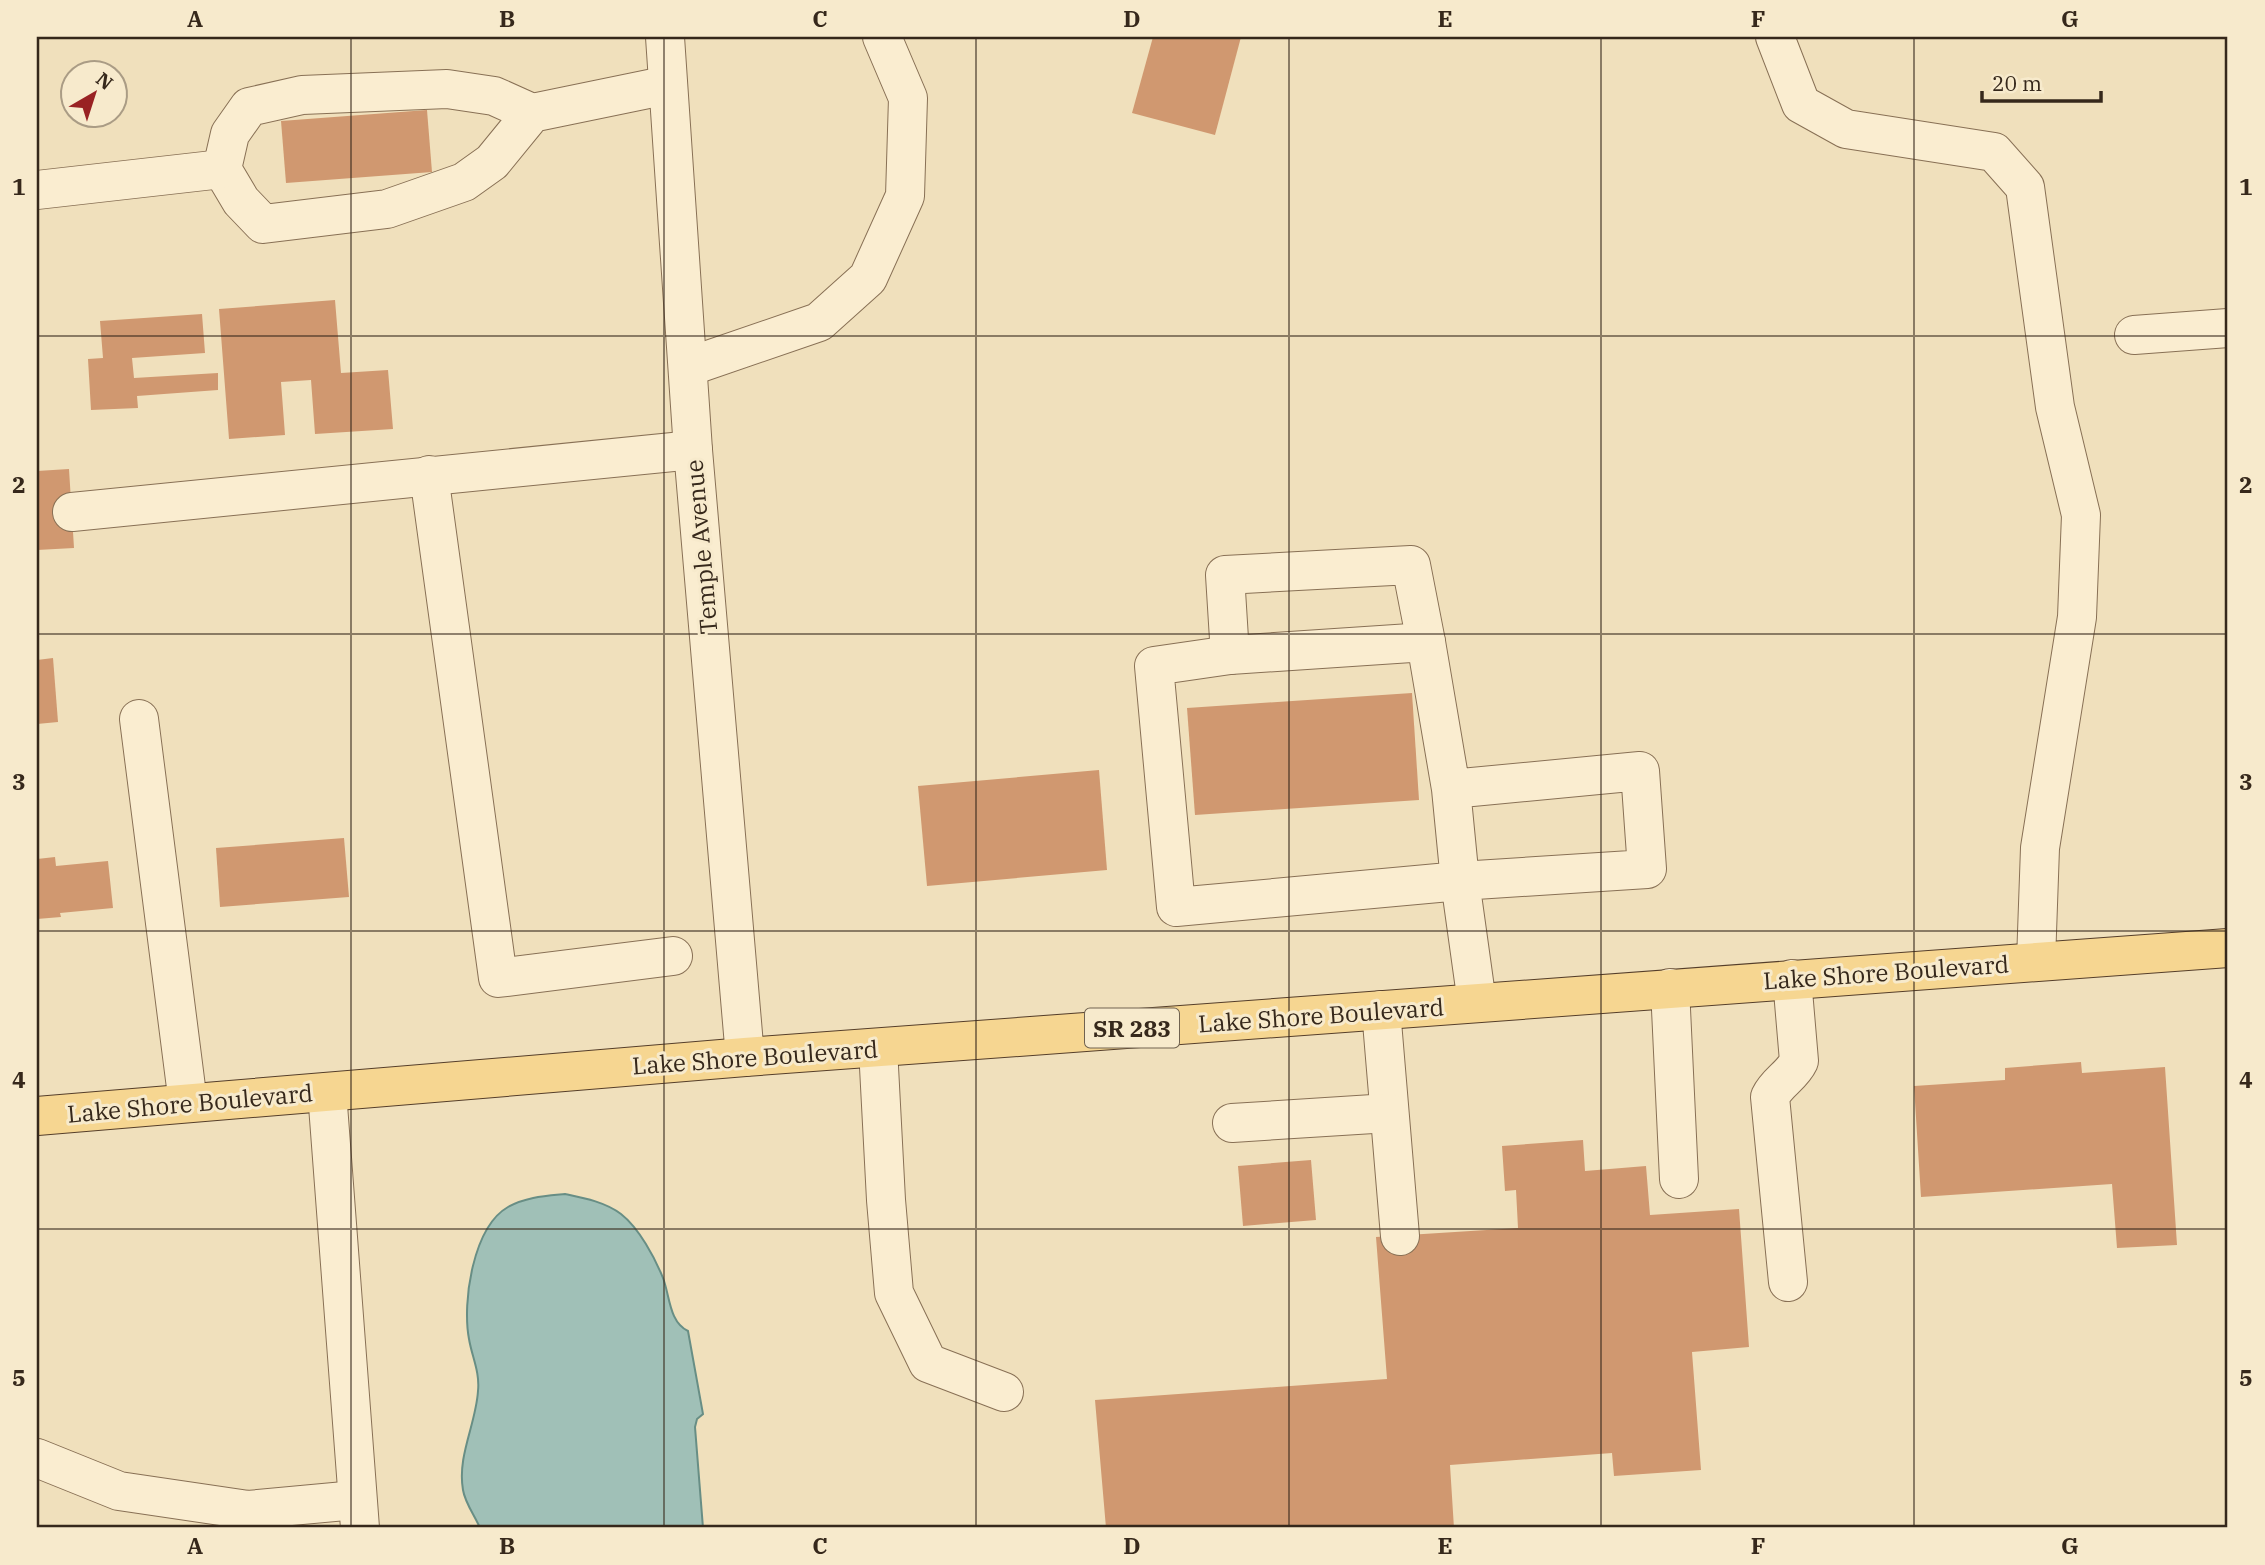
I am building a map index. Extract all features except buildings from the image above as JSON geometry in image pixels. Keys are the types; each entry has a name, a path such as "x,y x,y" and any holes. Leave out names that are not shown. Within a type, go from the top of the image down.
{"main road":[{"name":"Lake Shore Boulevard","path":"37,1116 745,1057 2228,948"}],"street":[{"name":"Temple Avenue","path":"665,37 693,450 745,1057"},
{"path":"688,367 819,321 868,278 905,196 908,98 882,37"},
{"path":"1775,37 1801,104 1846,129 1994,152 2025,187 2055,407 2081,516 2077,617 2040,848 2036,961"},
{"path":"532,113 492,163 464,182 387,209 263,224 241,201 222,169 230,134 249,107 302,95 447,89 494,96 532,113 668,85"},
{"path":"37,190 222,169"},
{"path":"2134,335 2228,328"},
{"path":"72,512 693,450"},
{"path":"429,475 498,978 673,956"},
{"path":"1230,655 1225,575 1411,565 1451,789 1460,881 1477,1003"},
{"path":"1426,642 1230,655 1154,666 1175,907 1460,881 1647,869 1640,771 1451,789"},
{"path":"139,719 188,1103"},
{"path":"1788,1282 1770,1097 1775,1087 1794,1072 1799,1061 1792,979"},
{"path":"1670,988 1679,1179"},
{"path":"1381,1010 1400,1236"},
{"path":"877,1048 894,1293 928,1363 1004,1392"},
{"path":"37,1458 119,1491 248,1510 358,1514 327,1092"},
{"path":"1232,1123 1389,1113"}],"water":[{"path":"565,1194 601,1203 628,1220 656,1262 677,1321 688,1331 703,1414 697,1419 695,1427 703,1528 480,1528 466,1500 463,1490 463,1465 477,1403 478,1384 469,1339 467,1306 478,1248 496,1217 508,1207 529,1199"}]}
